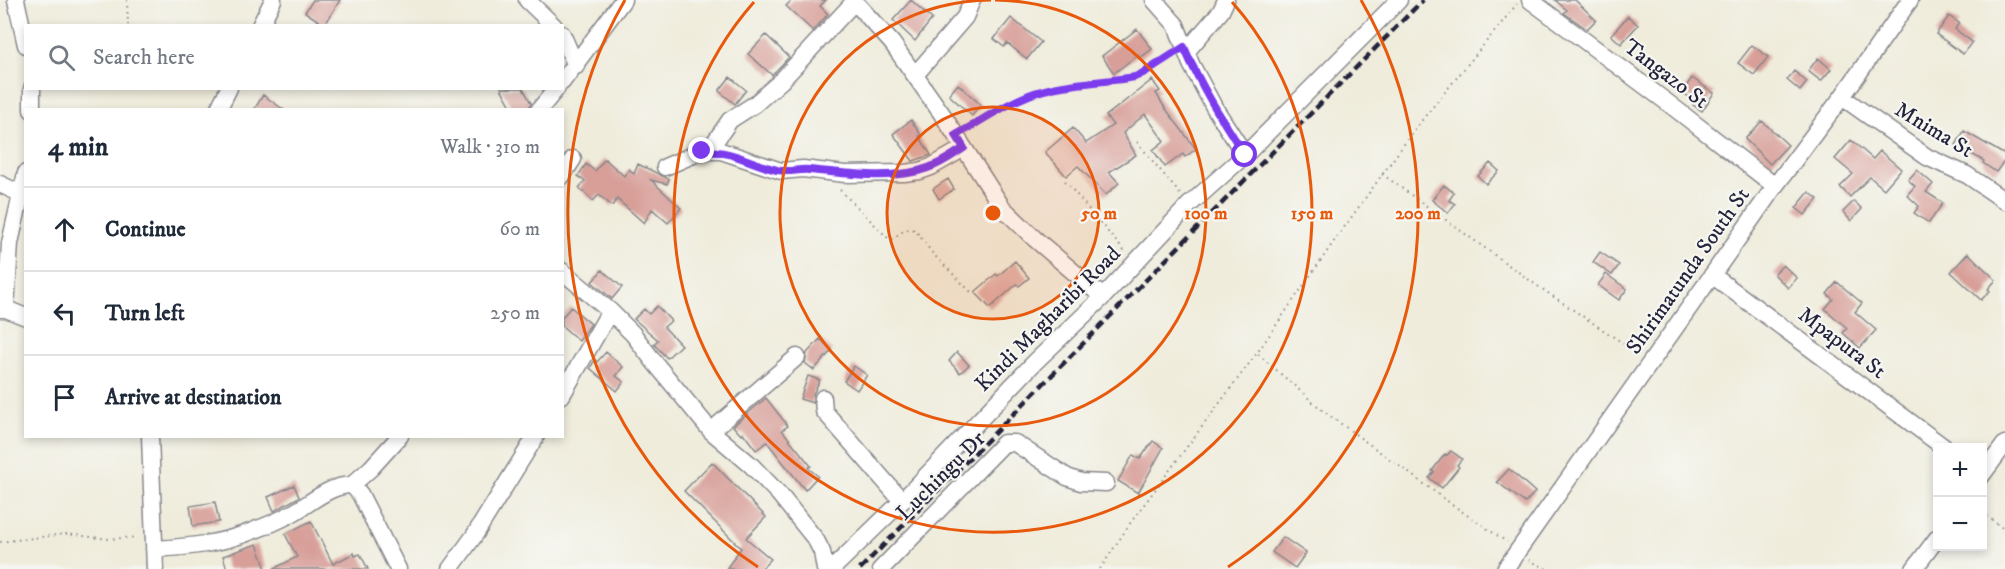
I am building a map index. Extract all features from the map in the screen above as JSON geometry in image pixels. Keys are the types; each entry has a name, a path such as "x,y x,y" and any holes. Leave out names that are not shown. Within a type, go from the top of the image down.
{"street":[{"path":"16,0 24,36"},
{"path":"261,24 273,0"},
{"path":"527,0 553,24"},
{"path":"564,80 623,0"},
{"path":"915,75 964,17 972,0"},
{"path":"1154,0 1176,25 1185,49 1214,107 1245,155"},
{"path":"1185,49 1221,11 1226,0"},
{"name":"Kindi Magharibi Road","path":"841,566 1035,362 1103,297 1189,205 1245,155 1399,0"},
{"name":"Tangazo St","path":"1530,0 1775,186"},
{"name":"Shirimatunda South St","path":"1505,569 1652,363 1712,274 1910,0"},
{"path":"665,167 702,151 714,143 730,120 755,104 781,81 854,1 892,43 915,75 1002,207 1035,239 1103,297"},
{"path":"564,39 576,66"},
{"path":"32,90 32,108"},
{"path":"219,108 228,90"},
{"path":"541,108 555,90"},
{"name":"Mnima St","path":"1842,97 1927,157 1967,175 2005,201"},
{"path":"702,151 728,153 781,171 803,169 845,174 904,174 931,167 960,142"},
{"path":"564,173 573,159"},
{"path":"24,181 10,243 3,309 24,316"},
{"path":"0,184 21,194"},
{"path":"564,273 610,311 633,334 711,430 751,465 806,525 822,552 825,569"},
{"name":"Mpapura St","path":"1712,274 1940,443"},
{"path":"564,392 610,311"},
{"path":"711,430 797,357"},
{"path":"823,398 824,411 902,501"},
{"path":"150,438 155,569"},
{"path":"154,542 192,547 225,541 253,531 289,515 332,489 352,485 398,438"},
{"path":"450,569 474,536 535,438"},
{"name":"Luchingu Dr","path":"881,569 1005,443 1015,443 1075,480 1106,483"},
{"path":"1987,469 2005,444"},
{"path":"352,485 360,494 398,569"},
{"path":"1914,569 1933,544"}],"path":[{"path":"127,0 128,24"},
{"path":"1100,569 1131,522 1257,353 1418,125 1521,0"},
{"path":"960,142 1012,103 1031,94 1084,82 1135,77 1185,49"},
{"path":"1137,142 1189,205"},
{"path":"821,171 889,239 907,229 916,231 933,254 972,294"},
{"path":"1382,174 1539,287 1652,363"},
{"path":"1065,181 1135,263"},
{"path":"1257,353 1322,410 1517,552 1547,569"},
{"path":"1987,515 2005,530"},
{"path":"0,542 66,534 154,542"}],"building":[{"path":"313,0 340,0 326,24 305,12"},
{"path":"792,0 826,0 820,6 828,14 813,31 786,6"},
{"path":"911,0 932,19 915,41 893,20"},
{"path":"1555,0 1575,0 1596,20 1587,29 1564,13 1567,10"},
{"path":"1628,16 1638,25 1621,44 1611,35"},
{"path":"1949,16 1959,23 1955,29 1972,42 1963,54 1936,34"},
{"path":"1011,18 1041,42 1027,59 1007,43 1004,47 994,39"},
{"path":"1137,29 1152,49 1140,58 1138,55 1114,73 1102,56"},
{"path":"766,35 789,57 772,75 748,54"},
{"path":"1752,45 1768,57 1754,75 1738,63"},
{"path":"1818,58 1831,69 1821,81 1808,71"},
{"path":"1794,71 1807,82 1800,91 1787,80"},
{"path":"730,77 746,90 735,104 719,91"},
{"path":"1692,78 1714,93 1702,111 1693,105 1693,100 1682,92"},
{"path":"1152,80 1160,91 1156,93 1163,105 1196,149 1185,157 1183,154 1165,167 1153,150 1164,141 1145,114 1123,133 1136,155 1109,172 1119,183 1106,195 1078,166 1066,176 1045,152 1073,128 1086,143 1113,125 1106,116"},
{"path":"958,84 981,105 972,116 949,95"},
{"path":"502,90 524,90 531,103 529,108 512,108"},
{"path":"263,95 281,108 255,108"},
{"path":"911,120 931,155 913,161 893,134"},
{"path":"1762,121 1788,145 1770,164 1745,139"},
{"path":"1964,131 2005,155 2005,160 1996,172 1983,163 1984,161 1956,145"},
{"path":"1851,140 1873,159 1880,151 1901,169 1884,189 1870,177 1850,197 1840,187 1853,174 1835,159"},
{"path":"605,159 624,176 629,169 634,174 638,164 669,179 667,184 651,180 681,208 668,223 652,209 644,223 617,199 612,206 599,195 593,201 579,188 585,181 578,176 586,164 595,171"},
{"path":"1490,163 1499,171 1486,184 1478,176"},
{"path":"1917,170 1933,184 1926,192 1943,203 1929,223 1914,213 1919,206 1907,195 1915,186 1908,180"},
{"path":"948,179 954,189 939,199 933,189"},
{"path":"1444,185 1454,193 1449,200 1455,204 1448,213 1432,200"},
{"path":"1809,192 1818,199 1805,215 1796,208"},
{"path":"1854,201 1862,209 1851,221 1843,212"},
{"path":"1600,252 1619,265 1612,275 1593,262"},
{"path":"1968,253 1996,280 1981,300 1951,272"},
{"path":"1015,261 1029,278 1019,286 1017,284 990,308 975,292"},
{"path":"1783,265 1797,278 1788,288 1774,274"},
{"path":"602,270 622,287 612,299 592,282"},
{"path":"1606,274 1627,289 1619,300 1598,285"},
{"path":"1837,282 1862,303 1855,312 1876,330 1860,348 1843,333 1847,328 1825,309 1833,299 1827,294"},
{"path":"657,306 671,321 664,327 681,345 667,358 654,344 658,340 634,319 644,309 649,314"},
{"path":"571,307 591,324 579,341 564,328 564,315"},
{"path":"820,339 832,350 814,370 805,363 807,353"},
{"path":"606,352 623,367 616,376 624,382 617,391 590,368 595,360 597,362"},
{"path":"957,352 969,365 960,373 949,361"},
{"path":"854,366 867,375 857,390 844,381"},
{"path":"808,376 820,380 813,394 813,403 800,399"},
{"path":"766,398 788,426 782,430 811,466 808,468 818,476 805,490 767,442 756,450 743,433 741,435 733,426"},
{"path":"1153,441 1163,448 1138,493 1118,481 1133,455 1140,459"},
{"path":"1451,451 1462,459 1457,465 1459,467 1442,488 1429,478 1445,454"},
{"path":"712,462 766,517 746,538 771,559 761,569 726,569 741,548 684,491"},
{"path":"1509,469 1535,492 1525,503 1497,482"},
{"path":"294,485 299,497 274,511 268,497"},
{"path":"215,502 219,522 193,526 190,506"},
{"path":"311,521 333,564 354,553 355,556 360,554 368,569 273,569 297,557 285,534"},
{"path":"1283,537 1306,553 1295,568 1272,552"},
{"path":"257,544 266,569 227,569 223,556"}],"railway":[{"path":"860,569 1423,0"}],"route":[{"path":"702,151 721,151 787,172 803,169 837,174 904,174 920,171 964,148 956,135 1031,94 1084,82 1135,77 1184,47 1214,107 1245,155"}]}
